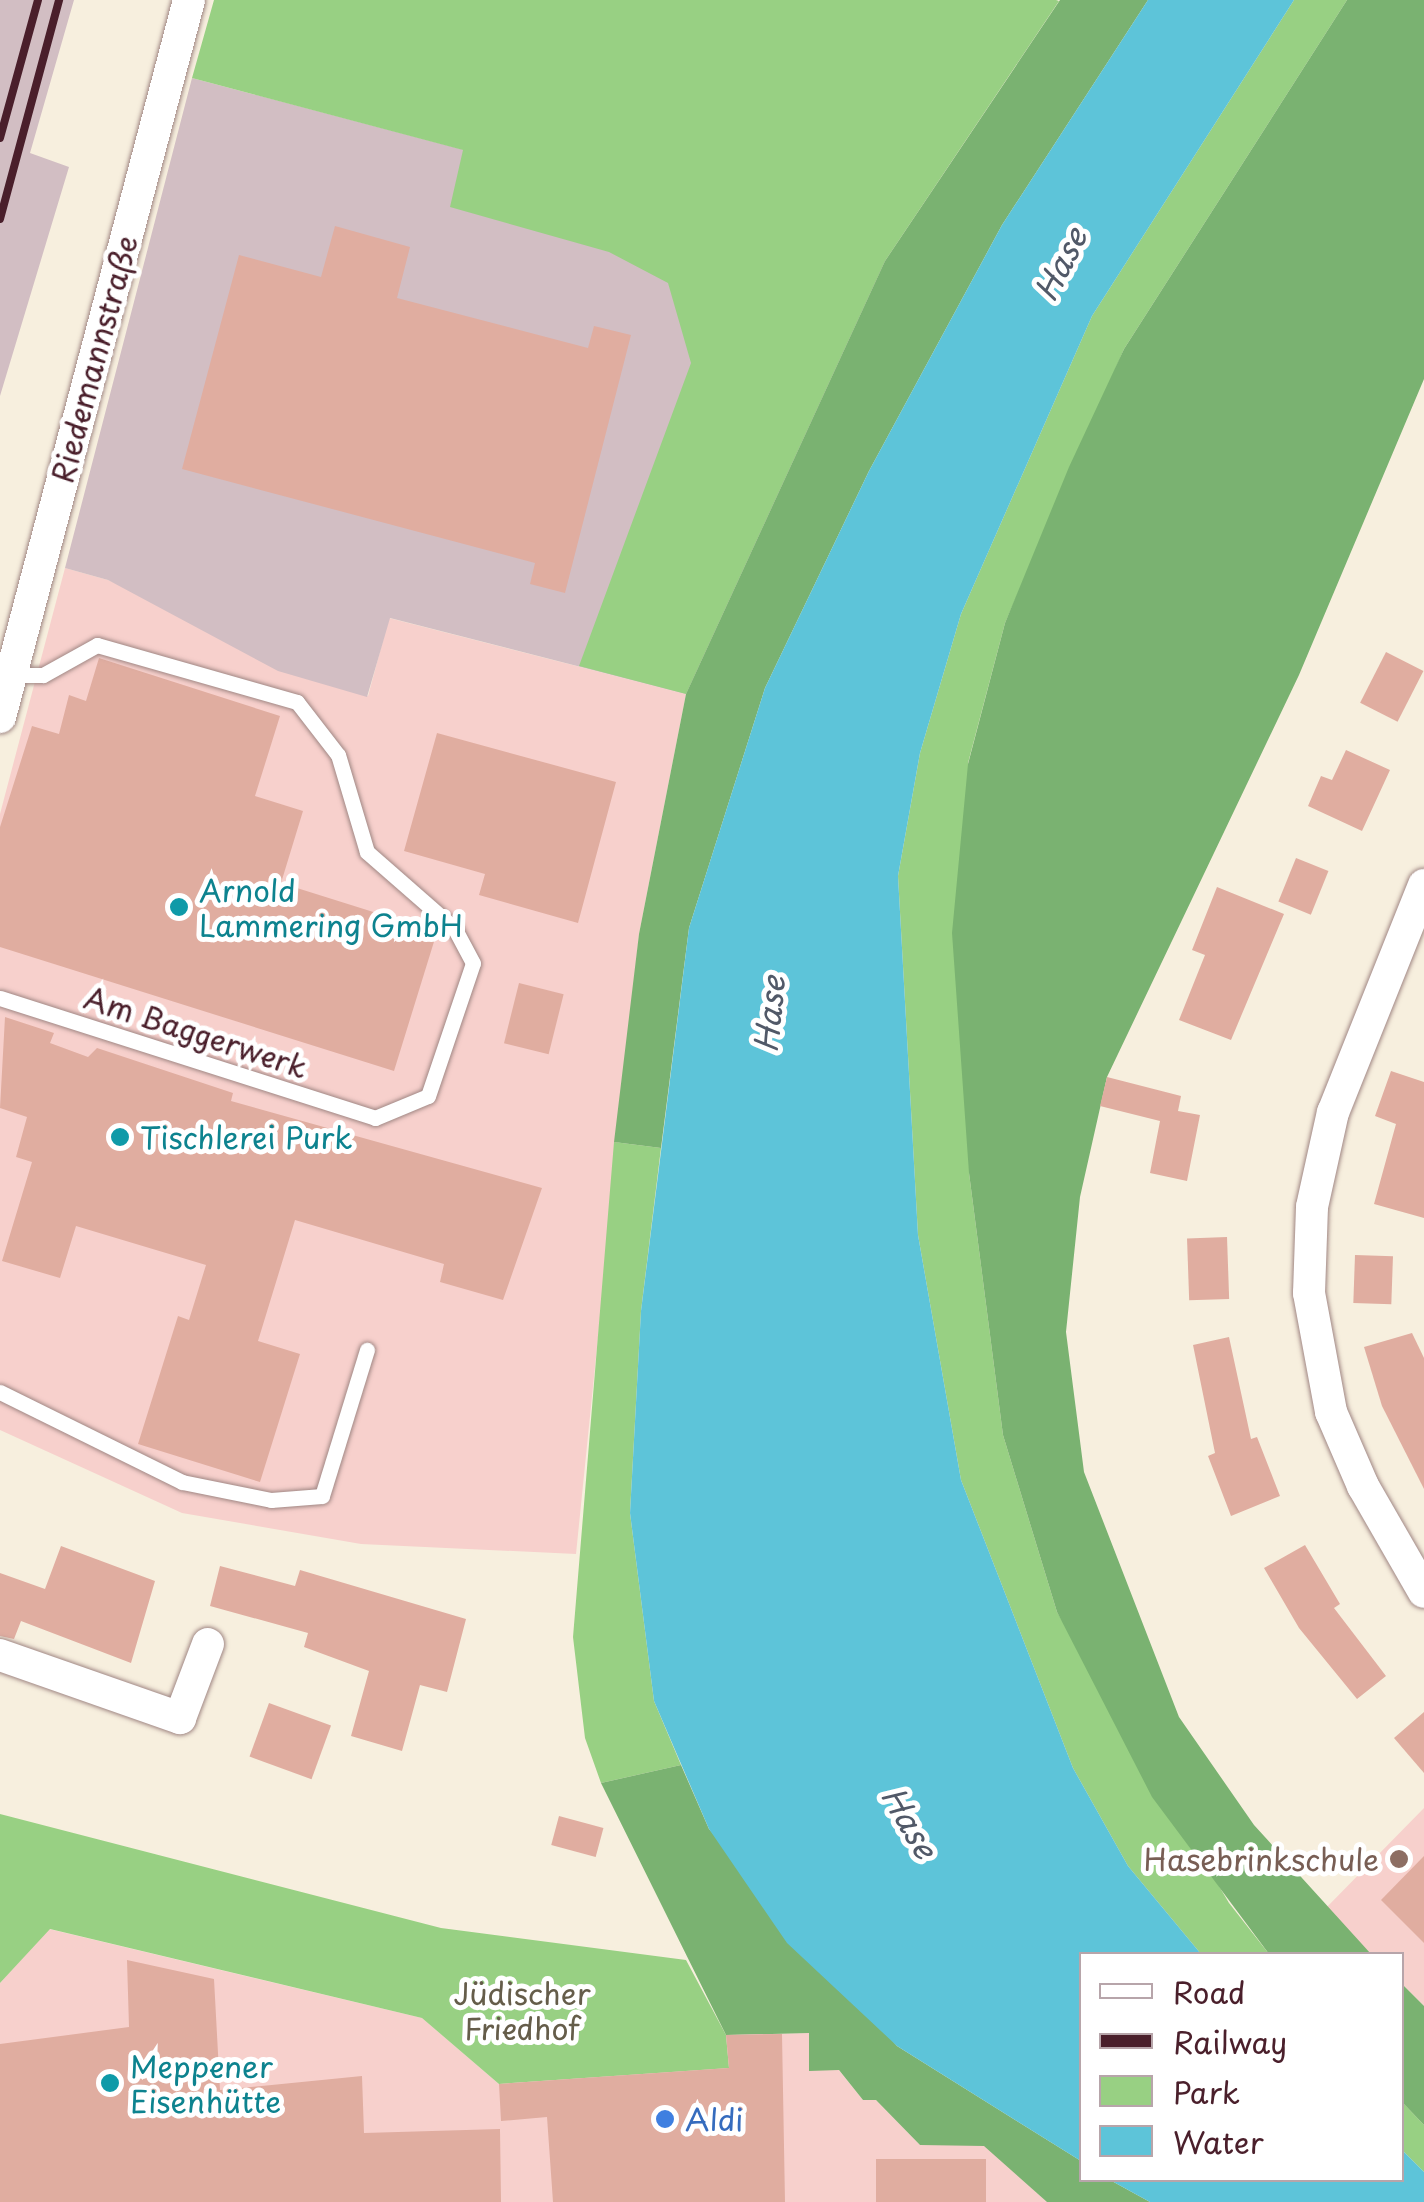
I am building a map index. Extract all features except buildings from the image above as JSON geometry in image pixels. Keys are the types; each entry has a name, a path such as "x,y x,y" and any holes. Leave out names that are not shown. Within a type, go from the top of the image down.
{"street":[{"name":"Riedemannstraße","path":"0,718 189,0"},
{"path":"1424,885 1333,1112 1312,1207 1309,1293 1330,1412 1362,1486 1424,1592"},
{"path":"0,1655 180,1718 208,1644"}],"lane":[{"name":"Am Baggerwerk","path":"0,998 375,1118 428,1096 473,963 455,929 367,852 338,755 312,716 297,702 123,648 97,645 43,676 12,675"},
{"path":"0,1392 182,1482 271,1500 322,1496 367,1350"}],"shaded area":[{"path":"0,0 74,0 30,153 69,167 0,396"},
{"path":"192,78 885,261 686,694 390,618 367,697 278,671 108,580 65,568"},
{"path":"65,568 108,580 368,696 389,618 686,694 639,934 576,1554 361,1544 182,1513 0,1430 0,814"},
{"name":"Hasebrinkschule","path":"1424,1808 1424,2006 1404,1986 1404,1952 1369,1952 1325,1909"},
{"path":"49,1929 422,2018 499,2084 729,2067 726,2035 809,2033 863,2100 876,2100 920,2145 984,2145 1047,2202 0,2202 0,1983"}],"green space":[{"path":"214,0 1059,1 885,261 686,694 579,666 691,363 668,283 609,252 450,207 463,150 192,78"},
{"path":"1060,0 1148,0 1002,225 869,471 765,688 689,928 661,1148 614,1142 639,934 686,694 885,261"},
{"path":"1294,0 1347,0 1124,349 1005,623 968,763 969,1173 1003,1435 1057,1612 1229,1903 1267,1952 1199,1952 1128,1866 1073,1768 961,1480 918,1235 898,876 920,753 961,614 1092,316"},
{"path":"1347,0 1424,0 1424,379 1299,675 1107,1077 1080,1197 1066,1332 1084,1472 1179,1717 1254,1825 1369,1952 1268,1952 1152,1797 1057,1612 1003,1435 969,1173 952,933 968,764 1005,623 1069,467 1124,349"},
{"path":"614,1142 661,1148 641,1311 630,1513 654,1701 681,1765 601,1783 585,1738 573,1637"},
{"path":"681,1765 709,1829 897,2046 1079,2160 1079,2182 1114,2182 1150,2202 1047,2202 984,2146 920,2145 876,2100 863,2100 839,2070 809,2071 809,2033 726,2035 601,1783"},
{"name":"Jüdischer Friedhof","path":"0,1814 441,1928 686,1960 726,2035 729,2068 499,2084 422,2018 50,1929 0,1983"},
{"path":"1404,1986 1424,2006 1424,2125 1404,2104"},
{"path":"1404,2104 1424,2125 1424,2172 1404,2152"}],"water":[{"name":"Hase","path":"1148,0 1294,0 1092,316 961,614 920,753 898,876 918,1235 961,1480 1073,1768 1128,1866 1199,1952 1079,1952 1079,2160 897,2046 787,1943 709,1829 654,1701 630,1513 641,1311 689,928 765,688 869,471 1002,225"},
{"path":"1404,2152 1424,2172 1424,2202 1150,2202 1114,2182 1404,2182"}],"railway":[{"path":"0,138 38,0"},
{"path":"0,219 59,0"}],"place":[{"name":"Arnold Lammering GmbH","path":"179,907"},
{"name":"Tischlerei Purk","path":"120,1137"},
{"name":"Hasebrinkschule","path":"1399,1859"},
{"name":"Meppener Eisenhütte","path":"110,2083"},
{"name":"Aldi","path":"665,2119"}]}
